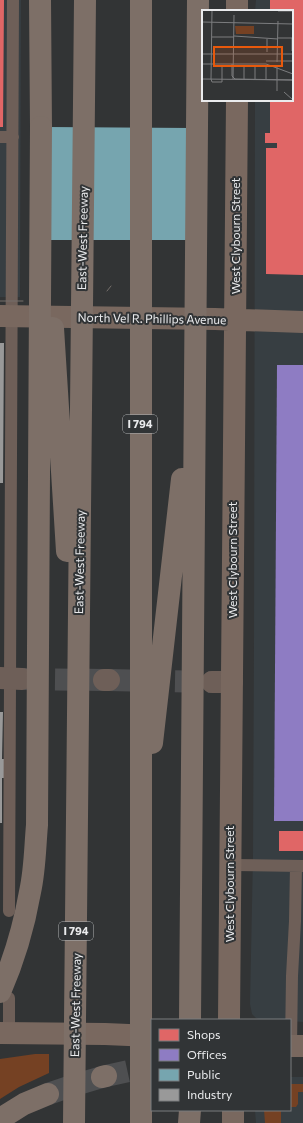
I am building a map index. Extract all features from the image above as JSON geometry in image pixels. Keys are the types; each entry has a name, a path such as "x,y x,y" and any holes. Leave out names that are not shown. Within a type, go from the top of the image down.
{"highway":[{"path":"4,995 29,898 35,859 37,825 41,127 40,0"},
{"name":"East-West Freeway","path":"74,1123 85,0"},
{"name":"I 794","path":"141,0 141,1123"},
{"path":"190,1019 198,0"},
{"path":"41,127 78,739"},
{"path":"140,847 196,363"},
{"path":"0,1119 24,1104 48,1094"},
{"path":"190,1111 190,1123"}],"main road":[{"path":"237,10 238,0"},
{"name":"West Clybourn Street","path":"229,1019 230,865 222,682 232,576 237,101"},
{"name":"North Vel R. Phillips Avenue","path":"6,316 215,319 235,321 303,322"},
{"path":"4,1033 151,1036"},
{"path":"233,1111 233,1123"}],"lane":[{"path":"9,911 5,858 11,678 6,492 6,316 13,137 13,0"},
{"path":"0,137 13,137"},
{"path":"230,865 299,866 292,976 295,1046"},
{"path":"4,995 4,1033"}],"shaded area":[{"path":"0,0 21,0 20,297 0,297"},
{"path":"256,0 303,0 303,1022 291,1021 291,1019 258,1019 252,1014 250,1004 253,855 255,101 293,101 293,10 255,10"},
{"path":"35,1054 49,1054 49,1073 19,1087 0,1099 0,1059"},
{"path":"291,1077 303,1077 303,1123 256,1123 255,1111 291,1111"},
{"path":"291,1084 303,1084 303,1092 298,1092 298,1104 296,1107 291,1107"},
{"path":"264,1111 281,1111 281,1123 265,1123"}],"building: Shops":[{"path":"0,0 4,0 3,127 0,127"},
{"path":"270,0 303,0 303,275 266,274 266,148 277,148 277,143 265,143 265,133 270,133 270,101 293,101 293,10 270,10"},
{"path":"279,831 303,831 303,851 279,851"}],"building: Offices":[{"path":"277,365 303,365 303,821 274,821"}],"building: Public":[{"path":"48,127 192,128 192,240 47,240"}],"building: Industry":[{"path":"0,343 4,343 3,483 0,483"},
{"path":"0,712 3,712 2,759 6,759 6,778 2,778 2,823 0,823"}],"tunnel":[{"path":"22,679 104,680"},
{"path":"109,680 212,682"},
{"path":"106,1076 151,1066"},
{"path":"48,1094 102,1077"}],"tram line":[{"path":"107,291 111,286"},
{"path":"0,301 23,301"}]}
